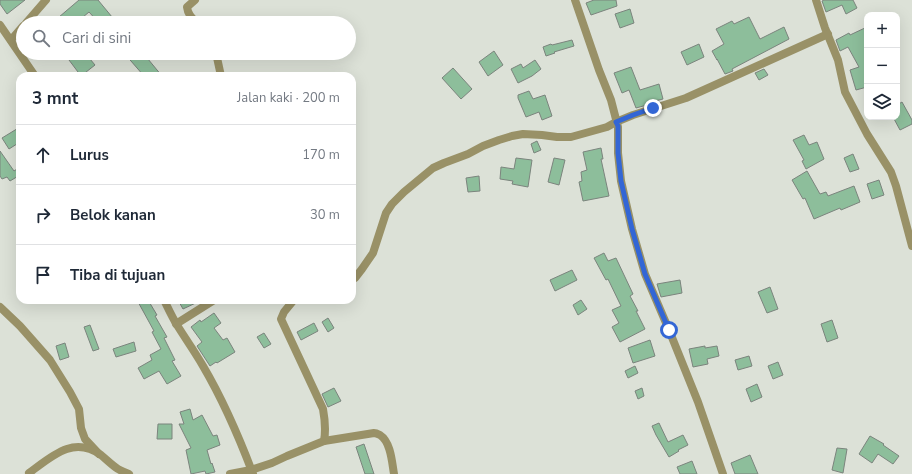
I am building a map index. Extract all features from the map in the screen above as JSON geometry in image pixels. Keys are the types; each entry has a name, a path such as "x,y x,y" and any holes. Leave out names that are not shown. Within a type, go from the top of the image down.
{"street":[{"path":"32,16 46,0"},
{"path":"190,16 187,8 195,0"},
{"path":"575,0 611,100 618,126 618,153 621,181 632,229 645,274 695,395 723,474"},
{"path":"816,0 838,60 845,92 867,134 891,172 912,246"},
{"path":"0,25 16,48"},
{"path":"11,40 16,34"},
{"path":"356,277 373,253 386,213 392,204 433,168 512,136 523,134 571,137 607,127 633,115 686,98 828,34"},
{"path":"24,60 32,72"},
{"path":"218,60 220,72"},
{"path":"166,304 176,324 216,389 232,422 252,472"},
{"path":"176,324 208,304"},
{"path":"291,304 281,318 324,409 326,425 324,441"},
{"path":"0,307 20,326 50,360 79,408 81,428 85,439 99,454 118,469 129,474"},
{"path":"230,474 252,472 324,441 374,433 381,435 388,444 394,474"},
{"path":"29,473 56,454 70,447 85,448 99,454"}],"building":[{"path":"0,0 25,0 7,14 0,4"},
{"path":"79,0 98,0 111,16 93,16 89,12 84,16 60,16"},
{"path":"594,0 616,0 617,6 591,15 586,3"},
{"path":"853,0 857,8 846,14 842,5 826,12 822,1"},
{"path":"630,9 634,23 620,28 615,14"},
{"path":"749,17 760,39 784,27 789,39 732,69 733,71 725,74 712,51 724,44 716,29 732,21 734,24"},
{"path":"864,28 864,88 856,90 850,70 859,67 848,47 840,51 836,40 849,33 850,35"},
{"path":"572,40 574,46 546,56 543,47"},
{"path":"699,44 704,57 687,65 681,52"},
{"path":"494,51 503,65 488,76 479,62"},
{"path":"69,60 91,60 95,65 86,72 78,72"},
{"path":"130,60 149,60 159,72 141,72"},
{"path":"535,60 541,69 532,76 518,83 511,69 521,64 523,68"},
{"path":"631,67 640,90 659,84 663,99 647,103 647,105 636,108 629,90 622,93 614,73"},
{"path":"453,68 472,89 461,99 442,78"},
{"path":"764,69 768,75 759,80 755,73"},
{"path":"529,91 533,99 545,95 552,116 542,120 539,112 526,117 518,95"},
{"path":"902,102 912,120 912,124 900,130 895,120 900,120 900,103"},
{"path":"16,129 16,145 9,149 2,138"},
{"path":"804,135 809,145 817,142 824,159 806,169 802,161 804,160 793,140"},
{"path":"537,141 541,150 534,153 531,144"},
{"path":"601,148 603,159 601,159 609,196 583,201 579,182 582,181 581,172 587,170 583,152"},
{"path":"0,151 14,171 16,170 16,177 10,181 7,177 2,179 0,176"},
{"path":"853,154 859,169 850,172 844,158"},
{"path":"516,158 532,160 528,187 512,184 513,181 500,179 501,167 514,169"},
{"path":"554,158 565,160 559,185 548,182"},
{"path":"807,171 820,194 826,192 828,196 854,186 860,202 841,210 840,208 814,219 805,198 803,199 792,180"},
{"path":"479,176 480,191 468,192 466,178"},
{"path":"879,180 884,195 872,199 867,184"},
{"path":"604,253 608,261 616,258 633,294 630,296 645,329 620,342 612,327 619,323 612,310 621,306 608,279 606,280 594,258"},
{"path":"572,270 577,280 555,291 550,280"},
{"path":"680,280 682,293 661,297 657,284"},
{"path":"770,287 778,309 767,313 758,292"},
{"path":"581,300 587,309 578,315 573,305"},
{"path":"139,304 150,304 157,315 155,316 167,337 164,338 175,360 172,361 181,376 167,384 159,371 144,379 138,368 152,360 150,355 161,349 152,332 154,331"},
{"path":"180,304 194,304 183,309"},
{"path":"214,313 221,323 214,328 223,340 227,338 235,352 210,366 197,346 202,342 191,327 200,320 201,322"},
{"path":"328,318 334,328 328,332 322,322"},
{"path":"832,320 838,338 827,342 821,324"},
{"path":"314,323 318,331 301,340 297,332"},
{"path":"90,325 99,349 93,351 84,327"},
{"path":"264,333 271,344 264,348 257,337"},
{"path":"650,340 655,356 633,363 628,348"},
{"path":"134,342 136,351 116,357 113,349"},
{"path":"65,343 69,357 60,360 56,346"},
{"path":"705,346 705,348 717,346 719,356 707,359 708,364 693,367 689,349"},
{"path":"749,356 752,366 738,370 735,360"},
{"path":"778,362 783,375 773,379 768,366"},
{"path":"635,366 638,373 628,378 625,371"},
{"path":"757,384 762,397 751,402 746,389"},
{"path":"334,388 341,401 328,407 322,394"},
{"path":"642,388 644,396 638,399 635,391"},
{"path":"190,409 193,420 202,415 213,436 217,435 220,445 207,450 215,472 206,474 205,471 191,474 186,450 191,448 179,424 184,424 180,412"},
{"path":"659,423 668,442 683,435 688,445 669,457 652,426"},
{"path":"158,424 172,424 172,439 157,439"},
{"path":"870,436 884,444 883,445 899,456 893,464 878,454 872,463 859,454"},
{"path":"364,444 374,474 365,474 356,447"},
{"path":"837,448 847,449 843,473 832,470"},
{"path":"750,455 758,474 735,474 731,463"},
{"path":"692,461 697,474 680,474 677,467"}],"route":[{"path":"653,108 616,122 618,126 618,153 621,181 632,229 645,274 669,330"}]}
